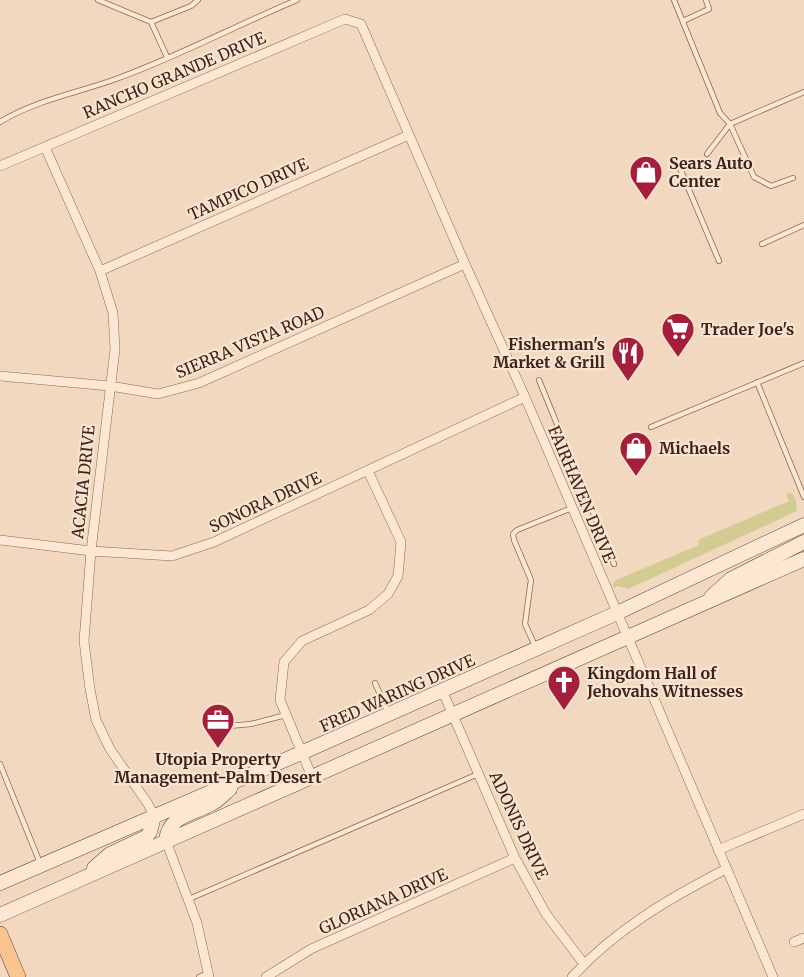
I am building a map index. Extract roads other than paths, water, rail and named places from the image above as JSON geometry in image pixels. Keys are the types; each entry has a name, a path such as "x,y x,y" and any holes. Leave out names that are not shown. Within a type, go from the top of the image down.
{"main road":[{"name":"FRED WARING DRIVE","path":"0,883 536,649 804,525"},
{"path":"700,606 731,579 804,542"},
{"path":"0,915 804,560"},
{"path":"166,842 167,829 175,821 214,803 245,778"},
{"path":"87,876 110,855 146,837 150,832 154,816"},
{"path":"0,934 18,977"}],"street":[{"name":"RANCHO GRANDE DRIVE","path":"0,166 345,19 361,24"},
{"name":"FAIRHAVEN DRIVE","path":"361,24 525,397 773,977"},
{"name":"TAMPICO DRIVE","path":"99,271 409,135"},
{"name":"ACACIA DRIVE","path":"45,147 99,271 113,313 115,349 90,551 84,641 96,720 110,749 154,816"},
{"name":"SIERRA VISTA ROAD","path":"0,376 110,386 158,394 199,383 465,264"},
{"name":"SONORA DRIVE","path":"0,540 90,551 172,556 214,542 525,397"},
{"path":"312,777 280,700 284,662 302,641 369,610 388,594 399,576 401,542 368,471"},
{"name":"ADONIS DRIVE","path":"442,690 515,858 546,914 584,964"},
{"path":"718,850 804,814"},
{"path":"166,842 197,923 205,976"},
{"name":"GLORIANA DRIVE","path":"266,977 311,949 515,858"},
{"path":"572,977 616,936 651,910 726,869"},
{"path":"794,942 804,938"}],"lane":[{"path":"98,0 151,22 167,57"},
{"path":"151,22 190,6 198,0"},
{"path":"0,122 11,115 61,95 116,79 297,0"},
{"path":"674,0 720,113 730,124 754,177 771,186 793,178"},
{"path":"682,21 710,9 706,0"},
{"path":"707,154 730,124 804,92"},
{"path":"679,166 719,261"},
{"path":"762,244 804,225"},
{"path":"651,427 804,363"},
{"path":"539,380 614,564"},
{"path":"757,382 804,497"},
{"path":"536,649 525,624 531,580 513,534 517,530 572,508"},
{"path":"375,683 389,714"},
{"path":"229,726 251,724 286,715"},
{"path":"0,764 41,866"},
{"path":"188,900 478,774"}],"place":[{"name":"Sears Auto Center","path":"646,201"},
{"name":"Trader Joe's","path":"678,358"},
{"name":"Fisherman's Market & Grill","path":"628,382"},
{"name":"Michaels","path":"636,477"},
{"name":"Kingdom Hall of Jehovahs Witnesses","path":"564,711"},
{"name":"Utopia Property Management-Palm Desert","path":"218,749"}]}
